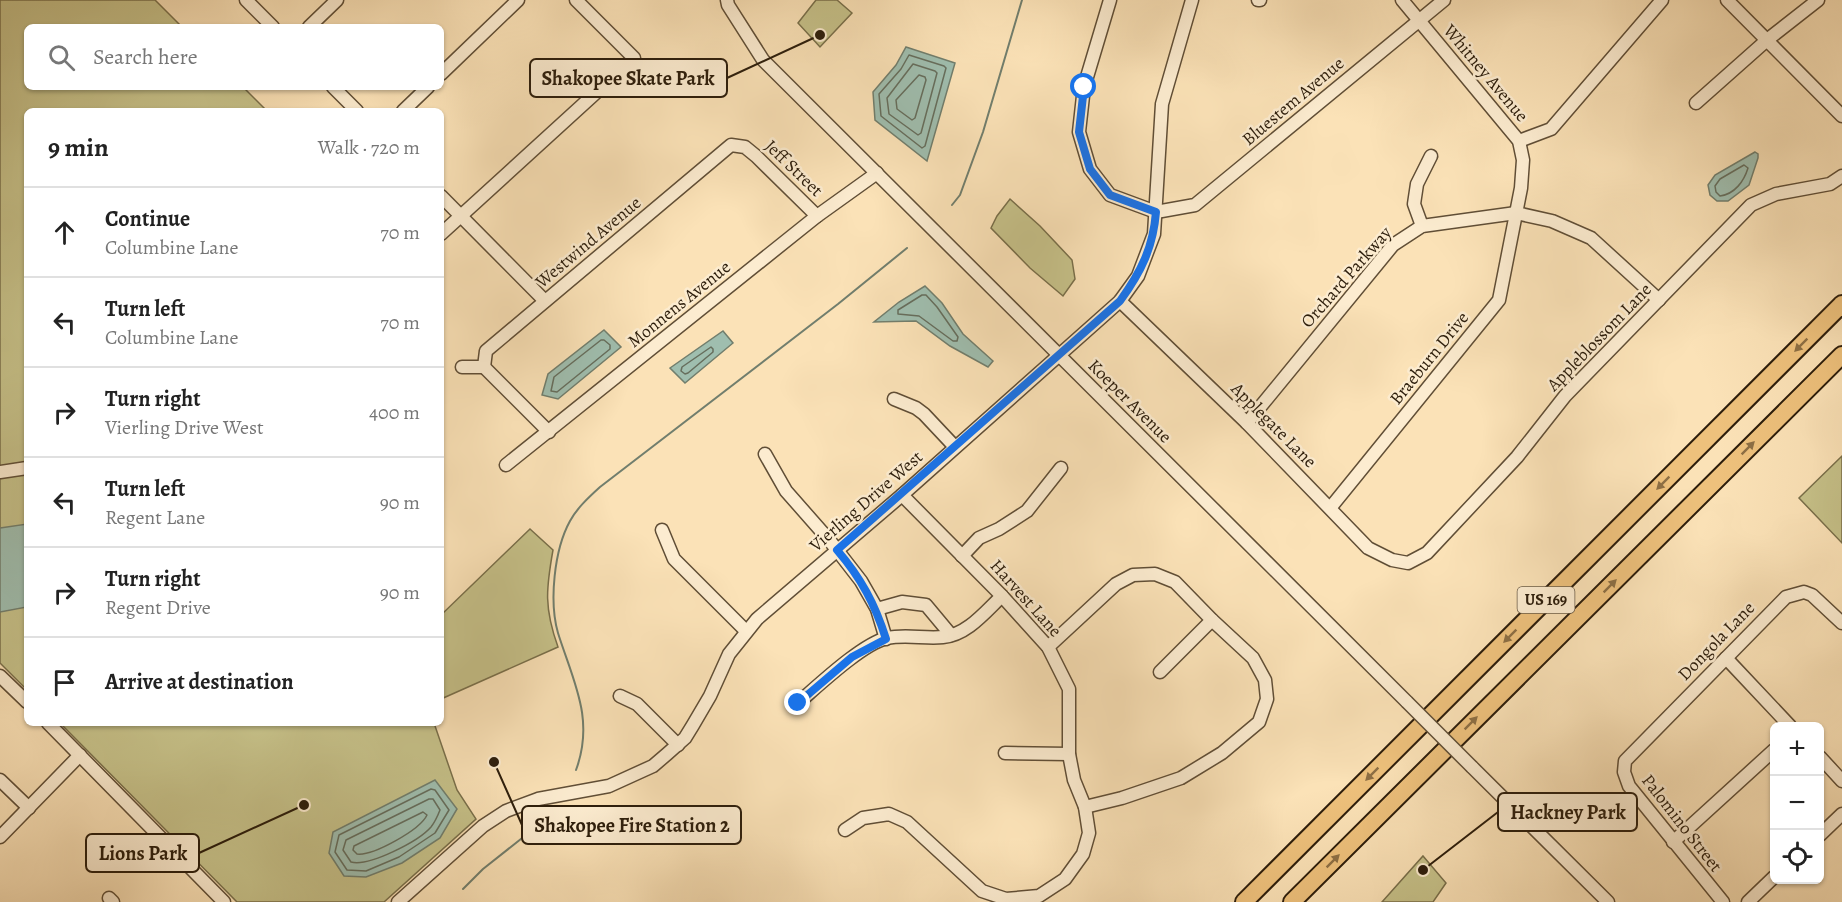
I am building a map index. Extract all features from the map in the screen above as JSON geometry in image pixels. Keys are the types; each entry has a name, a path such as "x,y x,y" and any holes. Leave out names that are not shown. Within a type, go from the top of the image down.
{"highway":[{"name":"US 169","path":"1246,900 1842,304"},
{"name":"US 169","path":"1292,902 1842,355"}],"street":[{"path":"246,0 270,24"},
{"path":"312,24 337,0"},
{"path":"444,71 518,0"},
{"path":"444,231 634,58 576,0"},
{"name":"Koeper Avenue","path":"727,0 764,60 1608,902"},
{"path":"1110,0 1084,87 1079,132 1090,169 1110,195 1156,212"},
{"name":"Vierling Drive West","path":"398,902 472,835 497,817 526,802 598,789 623,782 653,766 678,745 702,710 729,654 757,619 902,495 1120,301 1138,276 1154,234 1162,104 1192,0"},
{"name":"Whitney Avenue","path":"1402,0 1520,141 1523,160 1516,213"},
{"name":"Bluestem Avenue","path":"1156,212 1195,205 1444,0"},
{"path":"1520,141 1551,129 1662,0"},
{"path":"1727,0 1842,116"},
{"path":"1696,104 1767,40 1818,0"},
{"path":"336,90 354,108"},
{"path":"406,108 425,90"},
{"name":"Westwind Avenue","path":"484,367 486,351 545,301 731,145 745,147"},
{"name":"Jeff Street","path":"745,147 817,216"},
{"path":"1422,226 1414,204 1417,184 1431,156"},
{"name":"Monnens Avenue","path":"506,465 817,216 877,173"},
{"name":"Appleblossom Lane","path":"1408,563 1426,553 1435,544 1517,458 1565,396 1751,205 1776,195 1830,184 1842,176"},
{"path":"444,199 545,301"},
{"name":"Orchard Parkway","path":"1247,423 1393,245 1422,226 1516,213 1552,221 1591,238 1659,300"},
{"name":"Braeburn Drive","path":"1331,507 1499,300 1516,213"},
{"name":"Applegate Lane","path":"1120,301 1247,423 1331,507 1368,548 1392,560 1408,563"},
{"path":"462,367 484,367 549,432"},
{"path":"894,399 924,414 955,447"},
{"path":"765,454 786,491 861,581 877,609 886,639"},
{"path":"0,472 24,468"},
{"path":"962,556 979,538 999,529 1027,511 1061,468"},
{"name":"Harvest Lane","path":"845,830 863,818 889,814 907,822 982,891 1006,899 1039,896 1065,879 1083,854 1089,832 1085,807 1074,780 1069,754 1068,689 1048,647 1002,596 902,495"},
{"path":"662,530 675,559 746,631"},
{"path":"1048,647 1116,584 1132,575 1155,574 1175,582 1253,658 1265,680 1267,699 1259,722 1222,753 1181,778 1122,798 1085,807"},
{"name":"Dongola Lane","path":"1625,761 1786,597 1804,592 1812,595 1842,623"},
{"path":"798,703 852,657 886,639 914,636 943,637 963,632 1002,596"},
{"path":"877,609 902,602 926,605 951,635"},
{"path":"1160,672 1212,620"},
{"path":"1726,658 1786,722"},
{"path":"0,676 24,699"},
{"path":"620,696 637,704 678,745"},
{"path":"51,726 224,902"},
{"path":"1005,753 1069,754"},
{"path":"1673,842 1770,754"},
{"path":"0,837 80,755"},
{"name":"Palomino Street","path":"1625,761 1624,772 1629,786 1723,902"},
{"path":"1824,761 1842,781"},
{"path":"0,780 29,808"},
{"path":"1824,831 1842,814"},
{"path":"1748,902 1770,881"}],"shaded area":[{"path":"0,0 155,0 179,24 24,24 24,90 246,90 264,108 24,108 24,687 0,663"},
{"path":"816,0 837,0 852,13 820,47 798,23"},
{"path":"1010,199 1072,260 1075,279 1063,296 1030,268 991,228"},
{"path":"1842,456 1842,543 1799,498"},
{"path":"530,529 553,550 548,609 558,647 444,698 444,612"},
{"path":"63,726 435,726 457,790 476,819 384,902 237,902"},
{"path":"1423,856 1446,883 1433,902 1382,902"}],"water":[{"path":"906,47 955,63 927,161 875,120 873,92 896,65"},
{"path":"1755,152 1758,158 1749,185 1728,201 1717,201 1710,195 1708,185 1715,175"},
{"path":"925,286 942,303 963,334 993,361 988,367 950,346 916,321 874,322 899,302"},
{"path":"604,330 621,347 558,399 542,395 548,374"},
{"path":"723,331 733,343 685,383 670,368"},
{"path":"24,524 24,608 0,612 0,528"},
{"path":"435,780 457,809 440,838 402,863 366,877 344,876 329,853 333,832"}],"waterway":[{"path":"952,205 960,195 983,132 1022,0"},
{"path":"576,770 581,751 583,717 580,700 558,633 554,606 555,576 560,546 573,516 600,487 838,304 907,248"},
{"path":"463,889 483,869 536,827"}],"place":[{"name":"Shakopee Skate Park","path":"820,35"},
{"name":"Shakopee Fire Station 2","path":"494,762"},
{"name":"Lions Park","path":"304,805"},
{"name":"Hackney Park","path":"1423,870"}],"route":[{"path":"798,703 852,657 886,639 877,609 861,581 837,550 1120,301 1138,276 1154,234 1156,212 1110,195 1090,169 1079,132 1084,87"}]}
